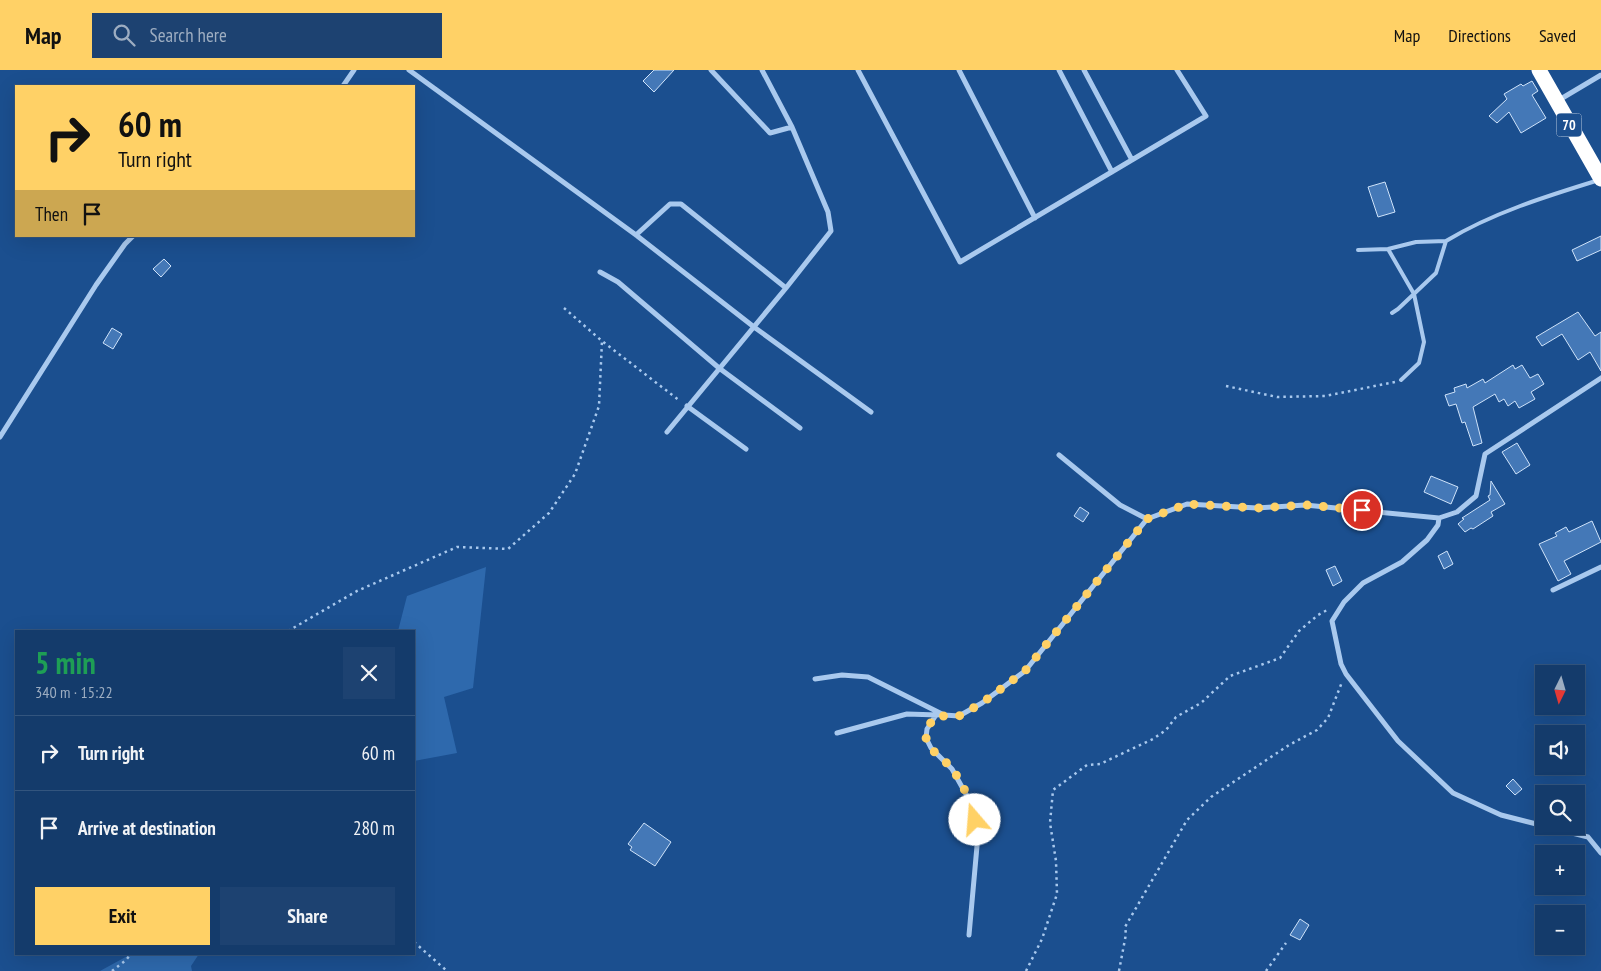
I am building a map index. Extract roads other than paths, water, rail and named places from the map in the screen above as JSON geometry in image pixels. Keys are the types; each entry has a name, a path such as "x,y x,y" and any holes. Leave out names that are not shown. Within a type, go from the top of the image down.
{"highway":[{"name":"70","path":"1539,70 1601,179"}],"street":[{"path":"344,85 354,70"},
{"path":"409,70 636,235 754,327 871,412"},
{"path":"711,70 770,133 792,127"},
{"path":"667,432 831,231 828,212 792,127 762,70"},
{"path":"858,70 960,262 1206,116 1177,70"},
{"path":"958,70 1035,218"},
{"path":"1059,70 1112,172"},
{"path":"1084,70 1132,160"},
{"path":"1556,102 1601,75"},
{"path":"636,235 670,204 682,204 786,288"},
{"path":"0,437 80,310 125,244 132,237"},
{"path":"600,272 618,282 719,368 800,428"},
{"path":"837,733 907,714 959,716 982,703 1025,671 1147,519 1187,504 1257,508 1306,505 1439,518 1457,512 1476,496 1485,454 1601,378"},
{"path":"688,406 746,449"},
{"path":"1059,455 1120,505 1147,519"},
{"path":"1439,518 1438,525 1427,540 1402,562 1363,583 1344,602 1332,621 1341,664 1346,674 1398,741 1453,793 1501,816 1588,837 1601,853"},
{"path":"1553,590 1601,567"},
{"path":"815,679 842,675 868,678 944,715"},
{"path":"936,716 927,729 926,738 931,748 952,769 972,806 978,835 969,935"}],"lane":[{"path":"1358,250 1388,249 1416,242 1446,241 1467,228 1552,194 1601,179"},
{"path":"1392,313 1436,273 1446,241"},
{"path":"1388,249 1414,294 1424,342 1420,363 1401,380"}]}
